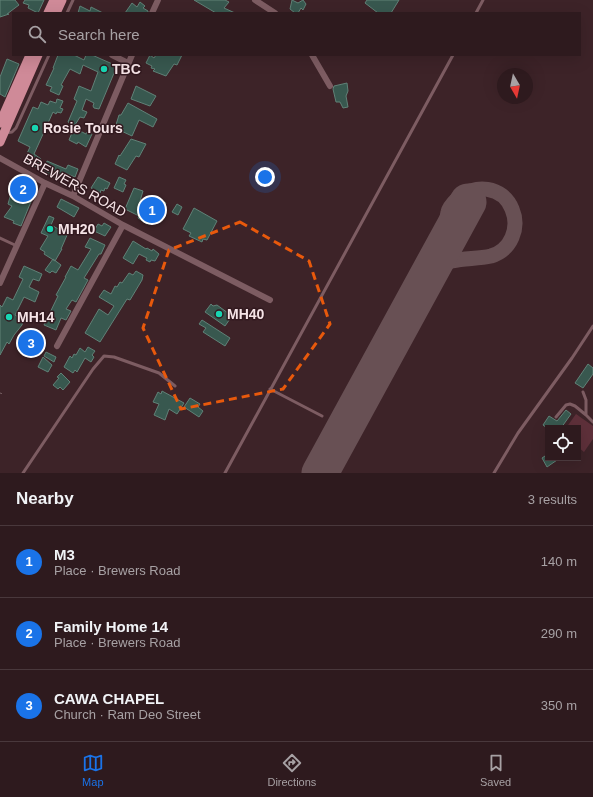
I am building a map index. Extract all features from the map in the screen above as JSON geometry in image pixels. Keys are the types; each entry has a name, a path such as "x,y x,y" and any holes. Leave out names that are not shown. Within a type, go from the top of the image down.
{"main road":[{"path":"48,12 54,0"},
{"path":"56,12 62,0"},
{"path":"0,123 30,56"},
{"path":"0,142 38,56"}],"street":[{"path":"152,12 158,0"},
{"path":"255,0 273,12"},
{"path":"114,56 128,63"},
{"path":"73,196 132,56"},
{"path":"313,56 330,86"},
{"name":"BREWERS ROAD","path":"0,158 73,196 123,225 270,300"},
{"path":"0,283 45,182"},
{"path":"57,346 123,225"}],"lane":[{"path":"67,12 73,0"},
{"path":"477,12 483,0"},
{"path":"4,133 12,132 16,128 49,56"},
{"path":"225,473 452,56"},
{"path":"0,238 17,246"},
{"path":"494,473 518,434 593,326"},
{"path":"23,473 104,356 114,357 159,373 175,386"},
{"path":"270,389 322,416"},
{"path":"583,392 586,400 586,415"},
{"path":"556,417 566,405 570,404 575,406 593,422"}],"highlighted area":[{"path":"240,222 309,261 330,324 283,389 181,409 143,328 169,250"}],"shaded area":[{"path":"576,414 593,426 593,439 584,452 581,450 581,425 568,425"}],"building":[{"path":"0,0 15,0 19,5 7,14 9,14 0,17"},
{"path":"25,0 44,0 38,12 28,8 29,5 23,3"},
{"path":"194,0 225,0 229,2 224,8 233,12 214,12"},
{"path":"292,0 298,3 303,0 306,4 303,10 301,8 299,12 294,12 290,9"},
{"path":"367,0 399,0 392,12 377,12 365,3"},
{"path":"140,2 145,6 143,8 148,12 126,12 132,3 137,7"},
{"path":"80,6 90,11 91,7 101,12 78,12"},
{"path":"58,56 76,56 84,60 86,56 94,56 117,66 99,109 94,108 94,103 86,99 82,110 87,112 84,118 80,117 75,125 68,122 77,101 74,99 79,86 91,91 98,72 83,65 80,74 70,69 61,85 63,86 59,95 50,91 52,87 46,85"},
{"path":"150,56 154,58 155,56 182,56 177,65 174,64 166,76 153,71 155,69 151,68 152,66 146,63"},
{"path":"7,59 19,64 5,97 0,94 0,77"},
{"path":"347,83 348,91 346,96 348,107 343,108 340,102 336,102 333,89 334,86"},
{"path":"136,86 156,96 150,106 131,99"},
{"name":"Rosie Tours","path":"57,99 63,101 60,108 63,109 61,113 57,112 56,114 53,112 34,154 41,159 37,167 30,165 31,163 24,160 30,147 18,141 33,107 38,109 41,102 48,105 50,101 56,103"},
{"path":"128,103 157,119 153,127 139,120 132,136 115,128 119,115 121,115"},
{"path":"74,128 86,134 87,132 92,134 86,147 78,142 77,144 69,140"},
{"path":"131,139 146,144 139,157 136,156 127,170 115,164 119,155 120,156"},
{"path":"47,161 66,169 68,165 78,169 75,177 62,172 59,179 44,173"},
{"path":"98,177 110,183 107,189 105,188 104,191 101,190 100,193 91,188"},
{"path":"119,177 126,180 124,184 126,185 123,192 114,188"},
{"path":"23,179 35,185 34,188 37,190 21,226 4,217 12,206 8,204 12,185 17,186"},
{"path":"134,188 143,191 140,201 147,206 151,199 156,202 158,199 166,203 158,216 160,217 157,222 152,220 147,224 138,218 139,216 125,209"},
{"path":"61,199 79,208 74,217 57,207"},
{"path":"177,204 182,207 178,215 172,212"},
{"path":"194,208 217,221 207,240 203,239 202,242 189,236 191,233 183,229"},
{"path":"49,216 54,218 51,225 62,231 65,224 71,226 62,249 55,261 44,254 45,252 40,249 48,236 41,233"},
{"path":"104,223 111,227 105,236 94,231 98,224 102,226"},
{"path":"90,238 105,245 101,254 99,254 84,278 88,280 76,302 72,300 66,309 71,311 66,320 61,318 56,330 44,325 58,296 56,295 71,266 78,270 91,249 85,247"},
{"path":"133,241 146,249 147,248 152,251 153,249 159,254 155,261 151,260 150,262 146,260 147,258 139,254 133,264 123,258"},
{"path":"53,259 61,265 56,273 52,271 50,273 45,270"},
{"path":"24,266 42,274 39,281 33,279 29,287 39,292 35,302 24,297 15,315 23,320 22,325 9,344 7,342 0,355 0,305 2,307 7,297 13,300 23,279 19,277"},
{"path":"136,271 143,275 142,280 130,300 127,299 100,342 85,333 99,309 108,315 114,306 99,297 104,290 111,294 115,286 117,287 120,282 122,283 129,273 133,275"},
{"name":"MH40","path":"211,304 213,306 217,305 232,316 225,326 205,312"},
{"path":"202,320 230,338 225,346 203,332 206,328 199,324"},
{"path":"33,330 43,338 30,356 19,349"},
{"path":"88,347 95,351 92,355 94,357 91,362 85,358 77,372 75,370 73,373 64,367 70,356 72,358 74,354 76,355 80,348 85,352"},
{"path":"46,352 56,357 54,362 44,356"},
{"path":"43,357 52,365 48,372 38,367"},
{"path":"588,364 593,368 593,374 583,388 575,383"},
{"path":"61,373 70,382 63,390 60,387 58,389 53,385"},
{"path":"162,391 184,403 177,414 169,409 165,420 154,415 159,404 153,402 158,392 161,394"},
{"path":"190,398 200,404 198,407 203,411 199,417 184,407"},
{"path":"566,410 571,414 563,425 545,425 545,426 543,425 549,416 557,421"},
{"path":"545,456 545,461 556,461 547,467 542,458"}],"taxiway":[{"path":"428,275 449,262 491,256 504,249 509,244 515,224 512,209 508,201 502,195 488,189 480,189 464,194 454,202 447,215 450,236"}],"runway":[{"path":"320,473 468,202"}],"place":[{"name":"TBC","path":"104,69"},
{"name":"Rosie Tours","path":"35,128"},
{"name":"Family Home 14","path":"23,189"},
{"name":"M3","path":"152,210"},
{"name":"MH20","path":"50,229"},
{"name":"MH40","path":"219,314"},
{"name":"MH14","path":"9,317"},
{"name":"CAWA CHAPEL","path":"31,343"}]}
